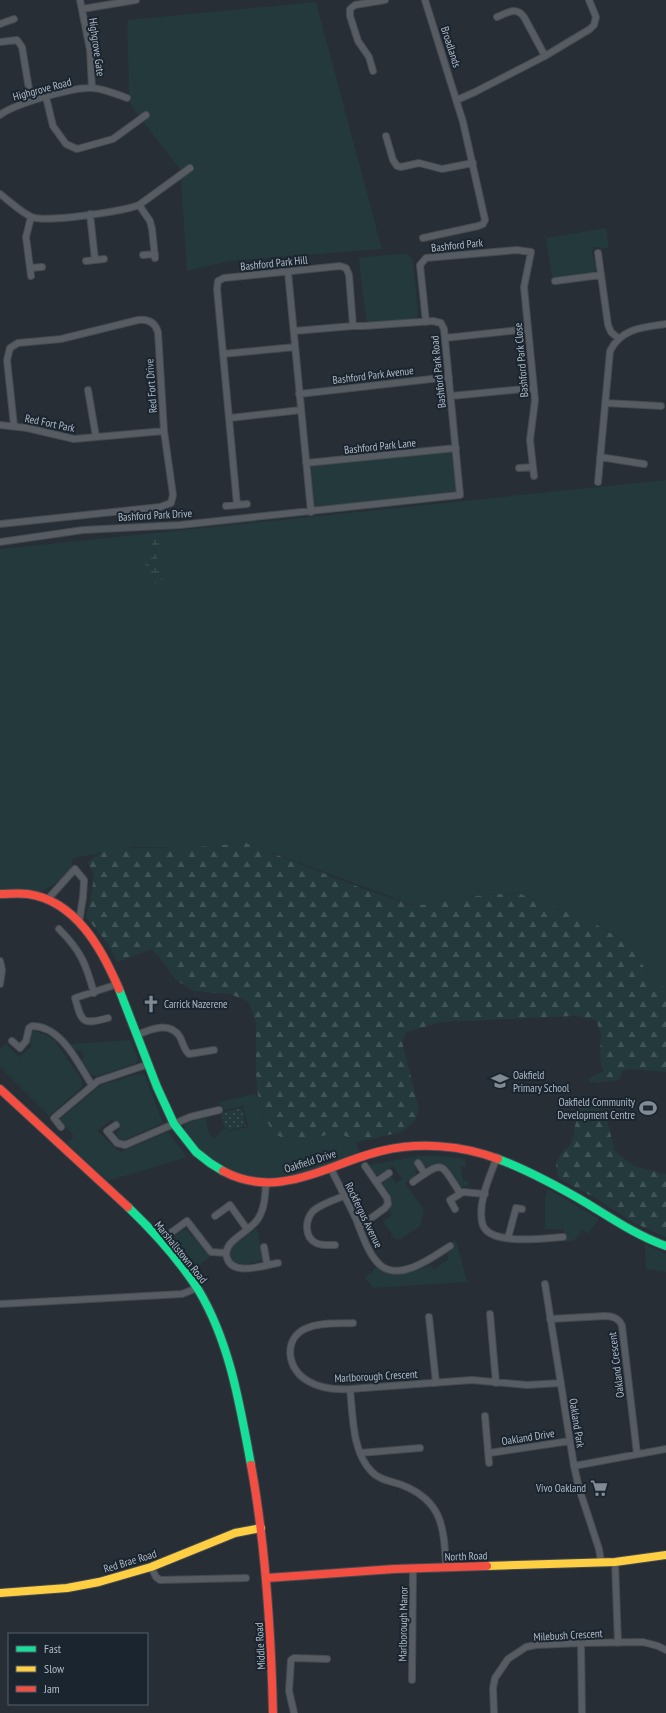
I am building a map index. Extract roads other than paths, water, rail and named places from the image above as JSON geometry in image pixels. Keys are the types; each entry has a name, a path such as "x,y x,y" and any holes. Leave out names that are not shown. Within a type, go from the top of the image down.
{"street":[{"name":"Highgrove Gate","path":"80,0 90,50 92,88"},
{"path":"82,9 136,0"},
{"path":"374,71 366,52 358,41 350,16 350,9 355,6 385,0"},
{"name":"Broadlands","path":"423,238 478,226 484,223 485,216 457,100 425,0"},
{"path":"457,100 546,56 572,41 594,25 596,21 596,14 589,0"},
{"path":"497,17 514,10 520,12 546,56"},
{"path":"0,24 14,19"},
{"path":"0,42 17,40 22,48 31,101"},
{"path":"92,88 127,98"},
{"name":"Highgrove Road","path":"0,115 7,109 31,101 92,88"},
{"path":"46,97 53,126 66,144 77,148 113,139 146,115"},
{"path":"386,136 393,160 398,166 401,167 419,163 442,169 473,163"},
{"path":"0,194 31,217 42,220 90,214 139,205 190,168"},
{"path":"139,205 150,221 155,256 143,255"},
{"path":"90,214 95,260"},
{"path":"31,217 26,237 31,276"},
{"name":"Bashford Park","path":"426,322 420,265 426,258 517,250 531,252"},
{"name":"Bashford Park Close","path":"531,252 524,287 535,400 530,440 534,476"},
{"path":"598,253 608,325 619,339"},
{"path":"86,261 104,259"},
{"name":"Bashford Park Hill","path":"237,505 217,289 218,281 224,278 340,266 346,268 349,275 353,326"},
{"path":"30,268 42,267"},
{"path":"288,272 300,410 311,512"},
{"path":"555,281 601,275"},
{"name":"Red Fort Drive","path":"0,524 160,507 170,504 173,495 164,431 158,332 154,324 144,320 134,321 61,339 18,343 11,346 8,351 7,360 14,426"},
{"name":"Bashford Park Road","path":"294,331 426,322 441,323 445,338 460,496"},
{"path":"598,482 609,355 613,345 619,339 635,329 666,324"},
{"path":"445,338 528,329"},
{"path":"223,354 294,347"},
{"name":"Bashford Park Avenue","path":"299,394 449,377"},
{"path":"451,396 534,388"},
{"path":"88,390 96,438"},
{"path":"605,403 661,406"},
{"path":"230,418 300,410"},
{"name":"Red Fort Park","path":"0,425 14,426 72,439 164,431"},
{"name":"Bashford Park Lane","path":"306,463 456,448"},
{"path":"600,457 644,464"},
{"path":"519,468 533,467"},
{"name":"Bashford Park Drive","path":"0,542 83,530 180,525 460,496"},
{"path":"226,506 247,504"},
{"path":"47,900 75,869 84,880 79,922"},
{"name":"Oakfield Drive","path":"0,894 21,893 47,900 60,906 79,922 95,941 106,959 118,984 174,1124 193,1150 215,1168 241,1179 266,1183 291,1180 377,1151 407,1147 450,1147 496,1157 527,1170 644,1238 666,1246"},
{"path":"59,929 70,940 82,956 94,992"},
{"path":"0,961 2,970 0,984"},
{"path":"108,1018 87,1022 82,1018 75,998 118,984"},
{"path":"12,1041 20,1048 26,1041 29,1028 32,1026 53,1032 65,1044 92,1085"},
{"path":"137,1034 155,1028 166,1028 178,1034 189,1054 214,1050"},
{"path":"61,1127 54,1118 92,1085 104,1079 149,1064"},
{"name":"Marshallstown Road","path":"0,1089 139,1218 166,1246 197,1288 220,1334 229,1362 250,1453 267,1578"},
{"path":"116,1125 107,1131 117,1143 122,1145 128,1144 190,1117 219,1110"},
{"path":"496,1157 485,1194 481,1215 484,1227 490,1234 508,1238 528,1240 563,1237"},
{"path":"418,1164 425,1174"},
{"path":"359,1228 388,1205 387,1199 365,1166"},
{"name":"Rockfergus Avenue","path":"330,1167 366,1243 378,1263 383,1267 392,1270 404,1270 414,1267 450,1246"},
{"path":"413,1182 434,1167 443,1168 460,1193"},
{"path":"376,1182 388,1173"},
{"path":"266,1183 263,1207 257,1220 229,1244 226,1253 230,1264 236,1268 278,1263"},
{"path":"455,1209 450,1200 460,1193 485,1194"},
{"path":"335,1245 321,1245 314,1242 310,1237 307,1228 307,1221 310,1215 319,1207 344,1196"},
{"path":"215,1216 230,1205 248,1228"},
{"path":"508,1207 519,1209 508,1238"},
{"path":"172,1232 187,1221 211,1252 226,1253"},
{"path":"264,1248 267,1264"},
{"name":"Oakland Park","path":"545,1284 574,1466 579,1488 598,1546 601,1562"},
{"path":"0,1304 182,1294 197,1288"},
{"path":"490,1314 496,1383"},
{"name":"Oakland Crescent","path":"550,1319 605,1316 614,1317 619,1321 622,1326 637,1454"},
{"path":"428,1318 436,1383"},
{"name":"Marlborough Crescent","path":"353,1323 317,1325 305,1328 294,1338 290,1350 290,1358 294,1368 302,1377 308,1382 330,1389 350,1389 472,1380 527,1385 561,1383"},
{"path":"350,1389 355,1433 360,1453 368,1468 375,1475 411,1489 424,1497 432,1505 441,1526 446,1568"},
{"name":"Oakland Drive","path":"485,1416 489,1463"},
{"name":"Oakland Drive","path":"489,1453 570,1441"},
{"path":"360,1453 420,1448"},
{"path":"574,1466 666,1449"},
{"name":"Red Brae Road","path":"0,1593 67,1588 99,1582 151,1567 218,1538 261,1528"},
{"name":"North Road","path":"267,1578 414,1568 615,1562 666,1555"},
{"path":"615,1562 618,1643"},
{"path":"151,1567 156,1577 160,1580 246,1578"},
{"name":"Marlborough Manor","path":"412,1680 414,1568"},
{"name":"Middle Road","path":"267,1578 272,1650 273,1713"},
{"path":"581,1643 582,1713"},
{"name":"Milebush Crescent","path":"494,1713 493,1688 495,1678 504,1664 521,1649 531,1646 581,1643 618,1643 650,1644 666,1650"},
{"path":"294,1713 289,1691 291,1660 294,1658 328,1659"}],"place":[{"name":"Carrick Nazerene","path":"151,1004"},
{"name":"Oakfield Primary School","path":"500,1081"},
{"name":"Oakfield Community Development Centre","path":"648,1108"},
{"name":"Vivo Oakland","path":"599,1488"}]}
